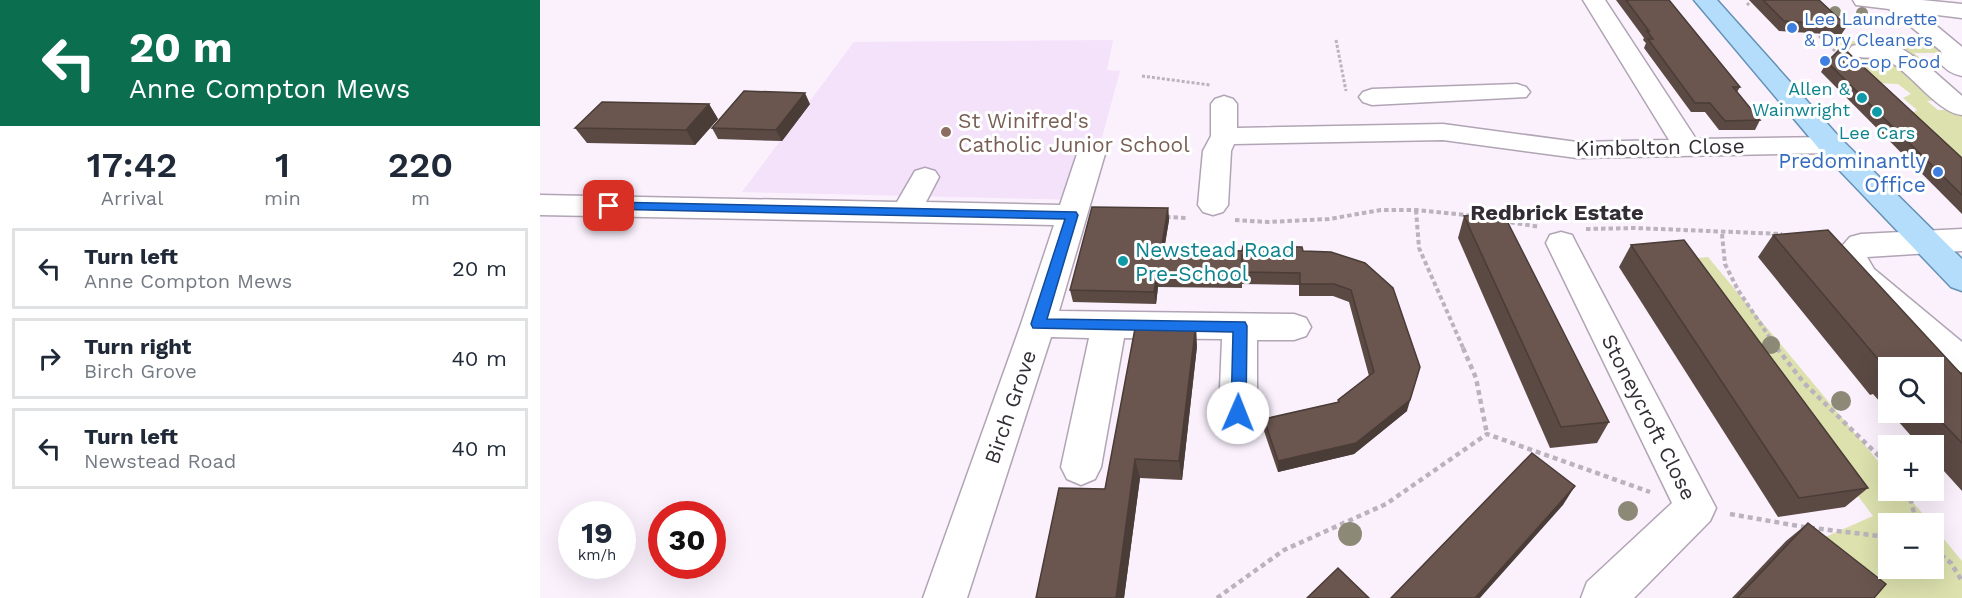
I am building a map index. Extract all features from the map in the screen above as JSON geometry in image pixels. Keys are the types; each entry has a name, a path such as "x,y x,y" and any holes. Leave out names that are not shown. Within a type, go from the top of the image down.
{"main road":[{"path":"1705,0 1831,145 1962,279"}],"street":[{"path":"1594,0 1687,147"},
{"path":"1864,0 1959,7"},
{"path":"1896,4 1951,48 1956,59 1950,60 1962,69"},
{"path":"1860,51 1893,53 1951,48"},
{"path":"1893,53 1920,72 1961,108"},
{"path":"1372,97 1517,92"},
{"path":"1472,94 1490,138"},
{"path":"1219,212 1217,151 1224,136 1224,104"},
{"name":"Kimbolton Close","path":"1224,136 1443,132 1577,150 1831,145"},
{"name":"Birch Grove","path":"945,598 1038,324 1091,154"},
{"path":"906,212 925,177"},
{"path":"540,205 1072,215"},
{"name":"Stoneycroft Close","path":"1562,233 1695,508 1603,598"},
{"path":"1962,240 1861,245 1850,255 1863,277 1962,362"},
{"path":"1038,324 1294,327"},
{"path":"1081,467 1109,326"},
{"path":"1238,413 1240,326"}],"path":[{"path":"1336,40 1348,96 1372,97"},
{"path":"1142,76 1196,82 1224,88 1224,104"},
{"path":"1219,212 1268,222 1329,219 1382,210 1416,210 1486,218"},
{"path":"1416,210 1419,248 1476,378 1487,434"},
{"path":"1154,217 1190,218"},
{"path":"1496,220 1562,233 1662,228 1722,234 1792,234"},
{"path":"1722,234 1725,264 1738,290 1784,358 1804,383 1878,455"},
{"path":"1487,434 1695,508 1804,527 1878,536"},
{"path":"1217,598 1284,550 1386,504 1487,434"},
{"path":"1944,557 1951,563 1962,580"}],"shaded area":[{"name":"St Winifred's Catholic Junior School","path":"1113,40 1107,70 1120,71 1085,200 742,192 854,42"}],"green space":[{"path":"1827,40 1937,45 1947,53 1914,53 1962,94 1962,99 1927,101 1938,110 1962,110 1962,168 1908,116 1917,110 1903,98 1911,94 1898,84 1873,83"},
{"path":"1708,257 1878,461 1878,501 1912,501 1922,513 1878,513 1878,579 1944,579 1944,539 1962,561 1962,598 1874,598 1823,538 1873,516 1681,260"}],"building":[{"path":"1626,0 1669,0 1740,87 1733,87 1760,120 1725,121 1710,103 1695,103 1648,39 1653,39"},
{"path":"1763,0 1819,0 1847,26 1784,21"},
{"path":"1842,47 1962,158 1962,195 1827,62"},
{"path":"744,91 805,93 776,130 712,128"},
{"path":"602,102 709,104 686,130 575,128"},
{"path":"1092,207 1168,208 1161,250 1242,251 1243,246 1302,247 1303,251 1331,252 1365,263 1393,288 1420,367 1410,400 1356,443 1278,461 1264,419 1339,402 1338,400 1374,372 1351,290 1334,284 1300,284 1300,273 1242,272 1242,254 1241,276 1157,275 1154,292 1070,290"},
{"path":"1503,213 1609,422 1561,427 1464,216"},
{"path":"1828,230 1962,373 1962,443 1943,423 1944,357 1878,357 1878,359 1773,235"},
{"path":"1684,240 1868,488 1799,498 1631,245"},
{"path":"1136,323 1196,324 1179,461 1135,459 1116,598 1036,598 1059,488 1105,489"},
{"path":"1532,453 1575,486 1475,598 1391,598"},
{"path":"1808,523 1886,584 1874,598 1737,598"},
{"path":"1338,568 1369,598 1307,598"}],"place":[{"name":"Lee Laundrette & Dry Cleaners","path":"1792,28"},
{"name":"Co-op Food","path":"1825,61"},
{"name":"Allen & Wainwright","path":"1862,98"},
{"name":"Lee Cars","path":"1877,112"},
{"name":"St Winifred's Catholic Junior School","path":"946,132"},
{"name":"Predominantly Office","path":"1938,172"},
{"name":"Newstead Road Pre-School","path":"1123,261"}],"district":[{"name":"Redbrick Estate","path":"1557,212"}],"route":[{"path":"609,206 1072,215 1038,324 1240,326 1238,413"}]}
